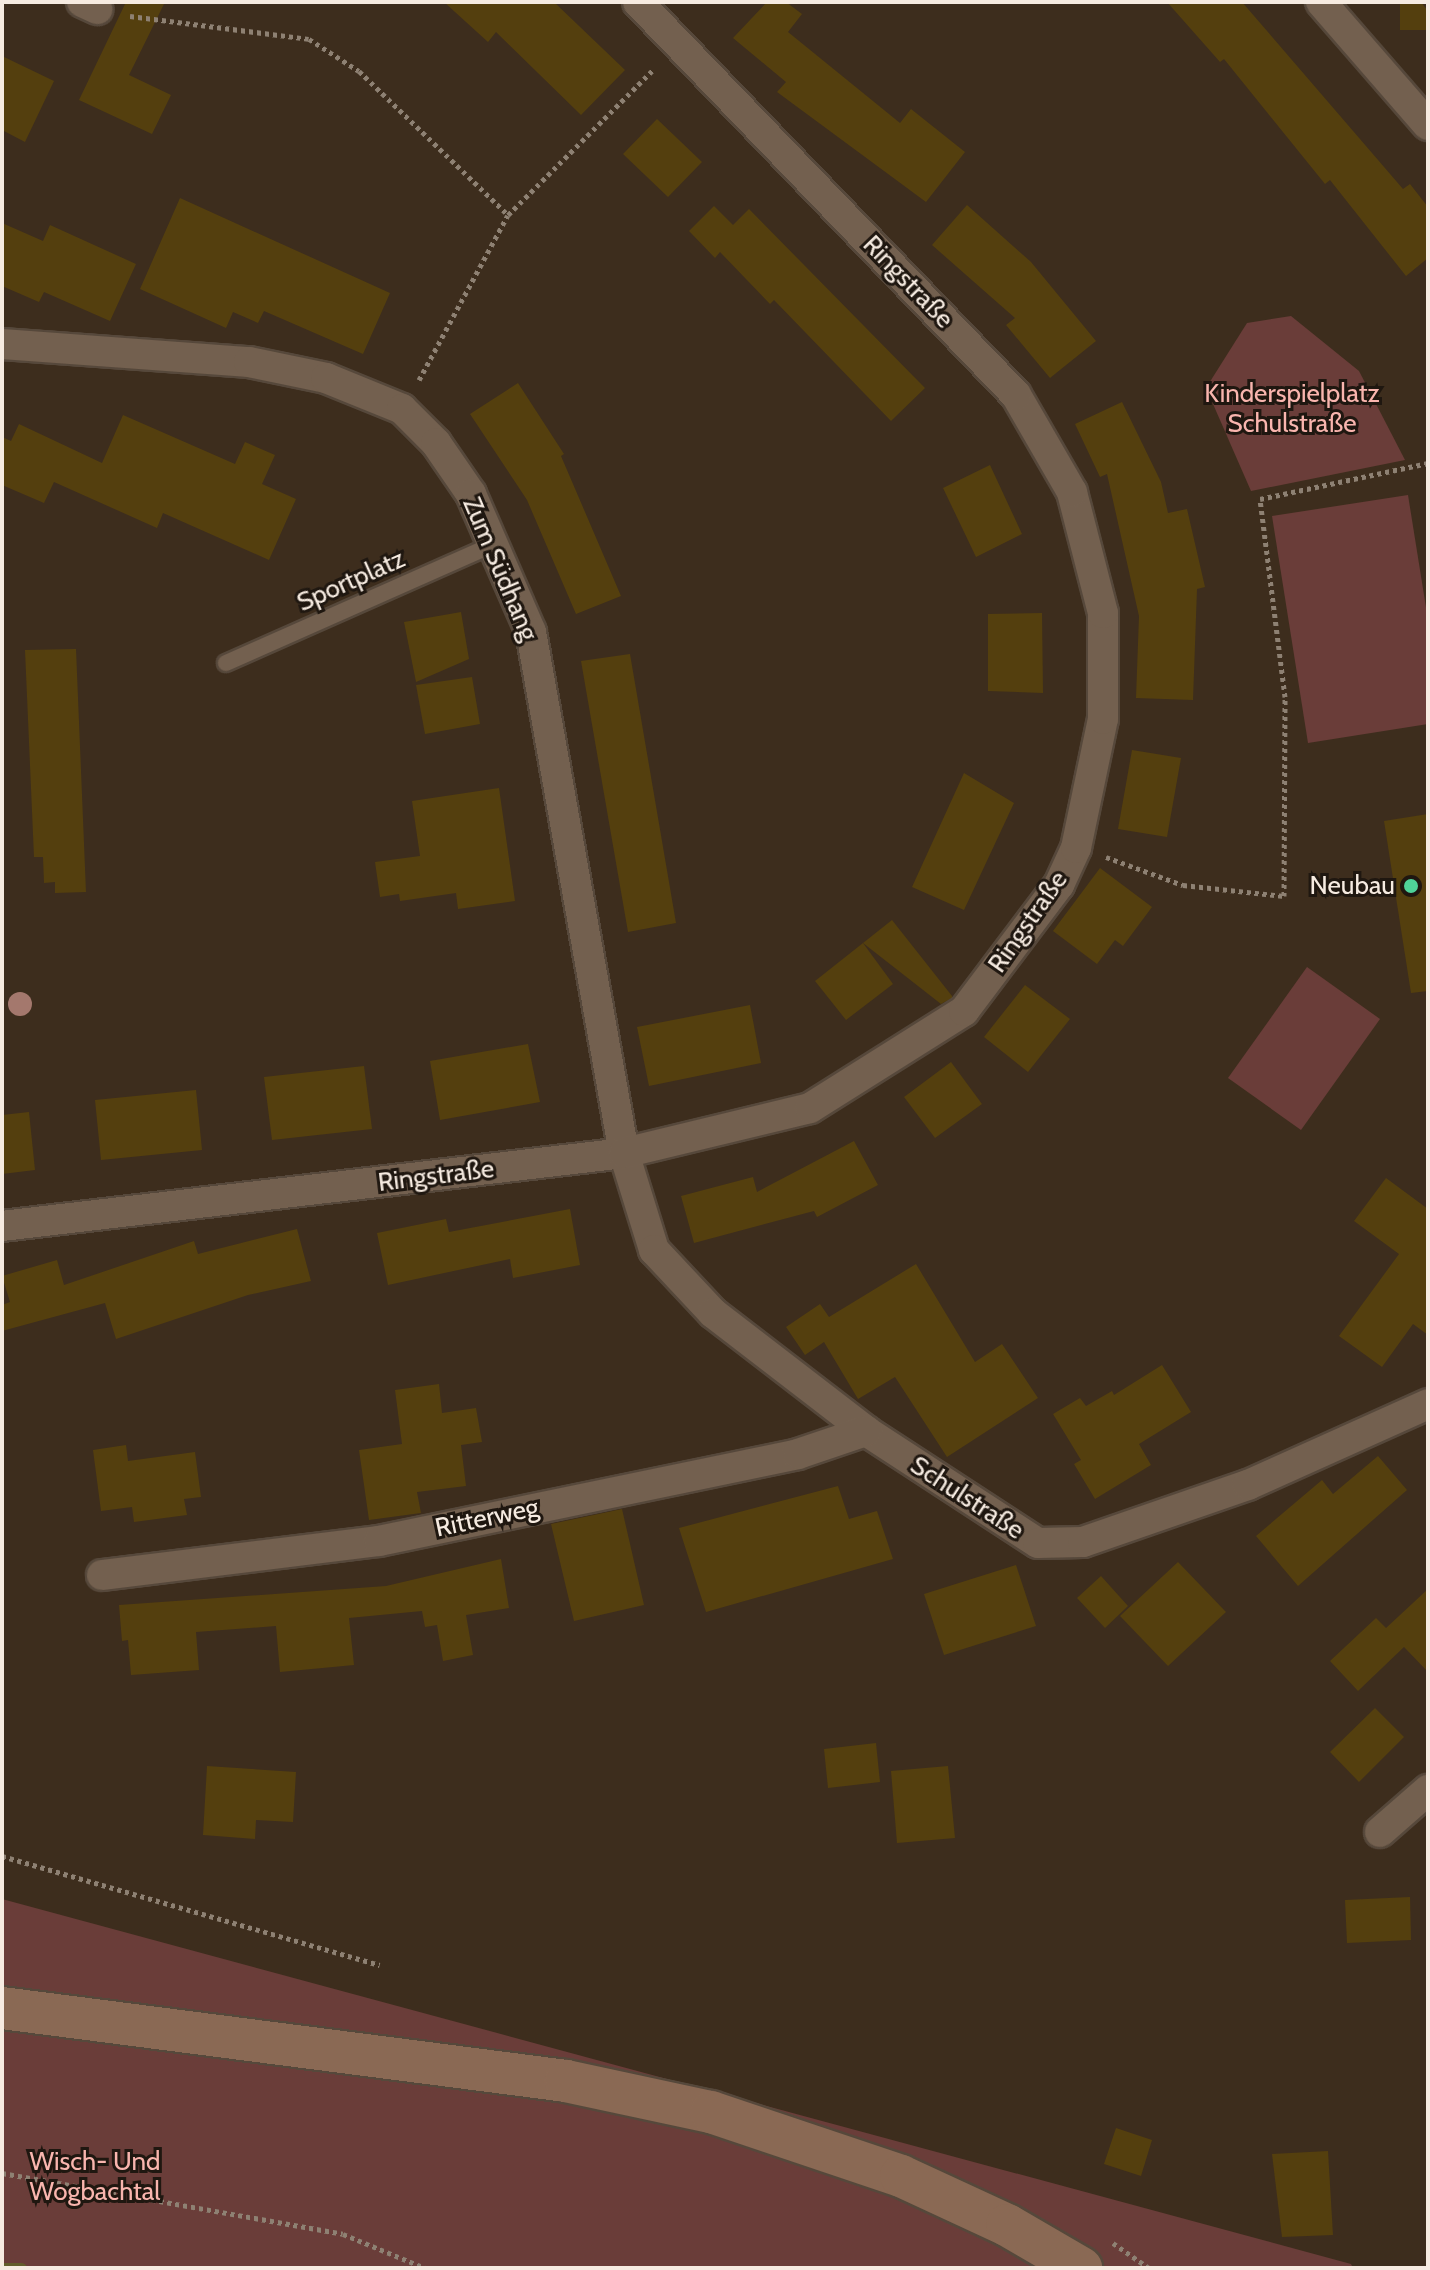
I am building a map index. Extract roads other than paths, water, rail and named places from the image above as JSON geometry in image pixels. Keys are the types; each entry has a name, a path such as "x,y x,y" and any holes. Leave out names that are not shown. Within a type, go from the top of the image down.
{"main road":[{"path":"2,2008 566,2081 711,2112 901,2176 1007,2225 1081,2268"}],"street":[{"name":"Ringstraße","path":"2,1226 624,1153 810,1108 964,1011 1059,885 1076,848 1103,719 1103,613 1072,492 1016,395 638,2"},
{"path":"1321,2 1428,125"},
{"name":"Zum Südhang","path":"2,344 249,362 326,378 402,409 436,443 471,494 531,632 624,1153"},
{"name":"Schulstraße","path":"624,1153 654,1250 713,1313 866,1431 1038,1543 1083,1542 1248,1485 1428,1404"},
{"name":"Ritterweg","path":"102,1575 379,1541 798,1454 866,1431"},
{"path":"1380,1832 1428,1790"}],"lane":[{"name":"Sportplatz","path":"226,663 494,544"}],"waterway":[{"path":"2,2268 21,2268"}],"place":[{"name":"Neubau","path":"1411,886"}],"park label":[{"name":"Kinderspielplatz Schulstraße","path":"1292,409"},
{"name":"Wisch- Und Wogbachtal","path":"95,2177"}]}
